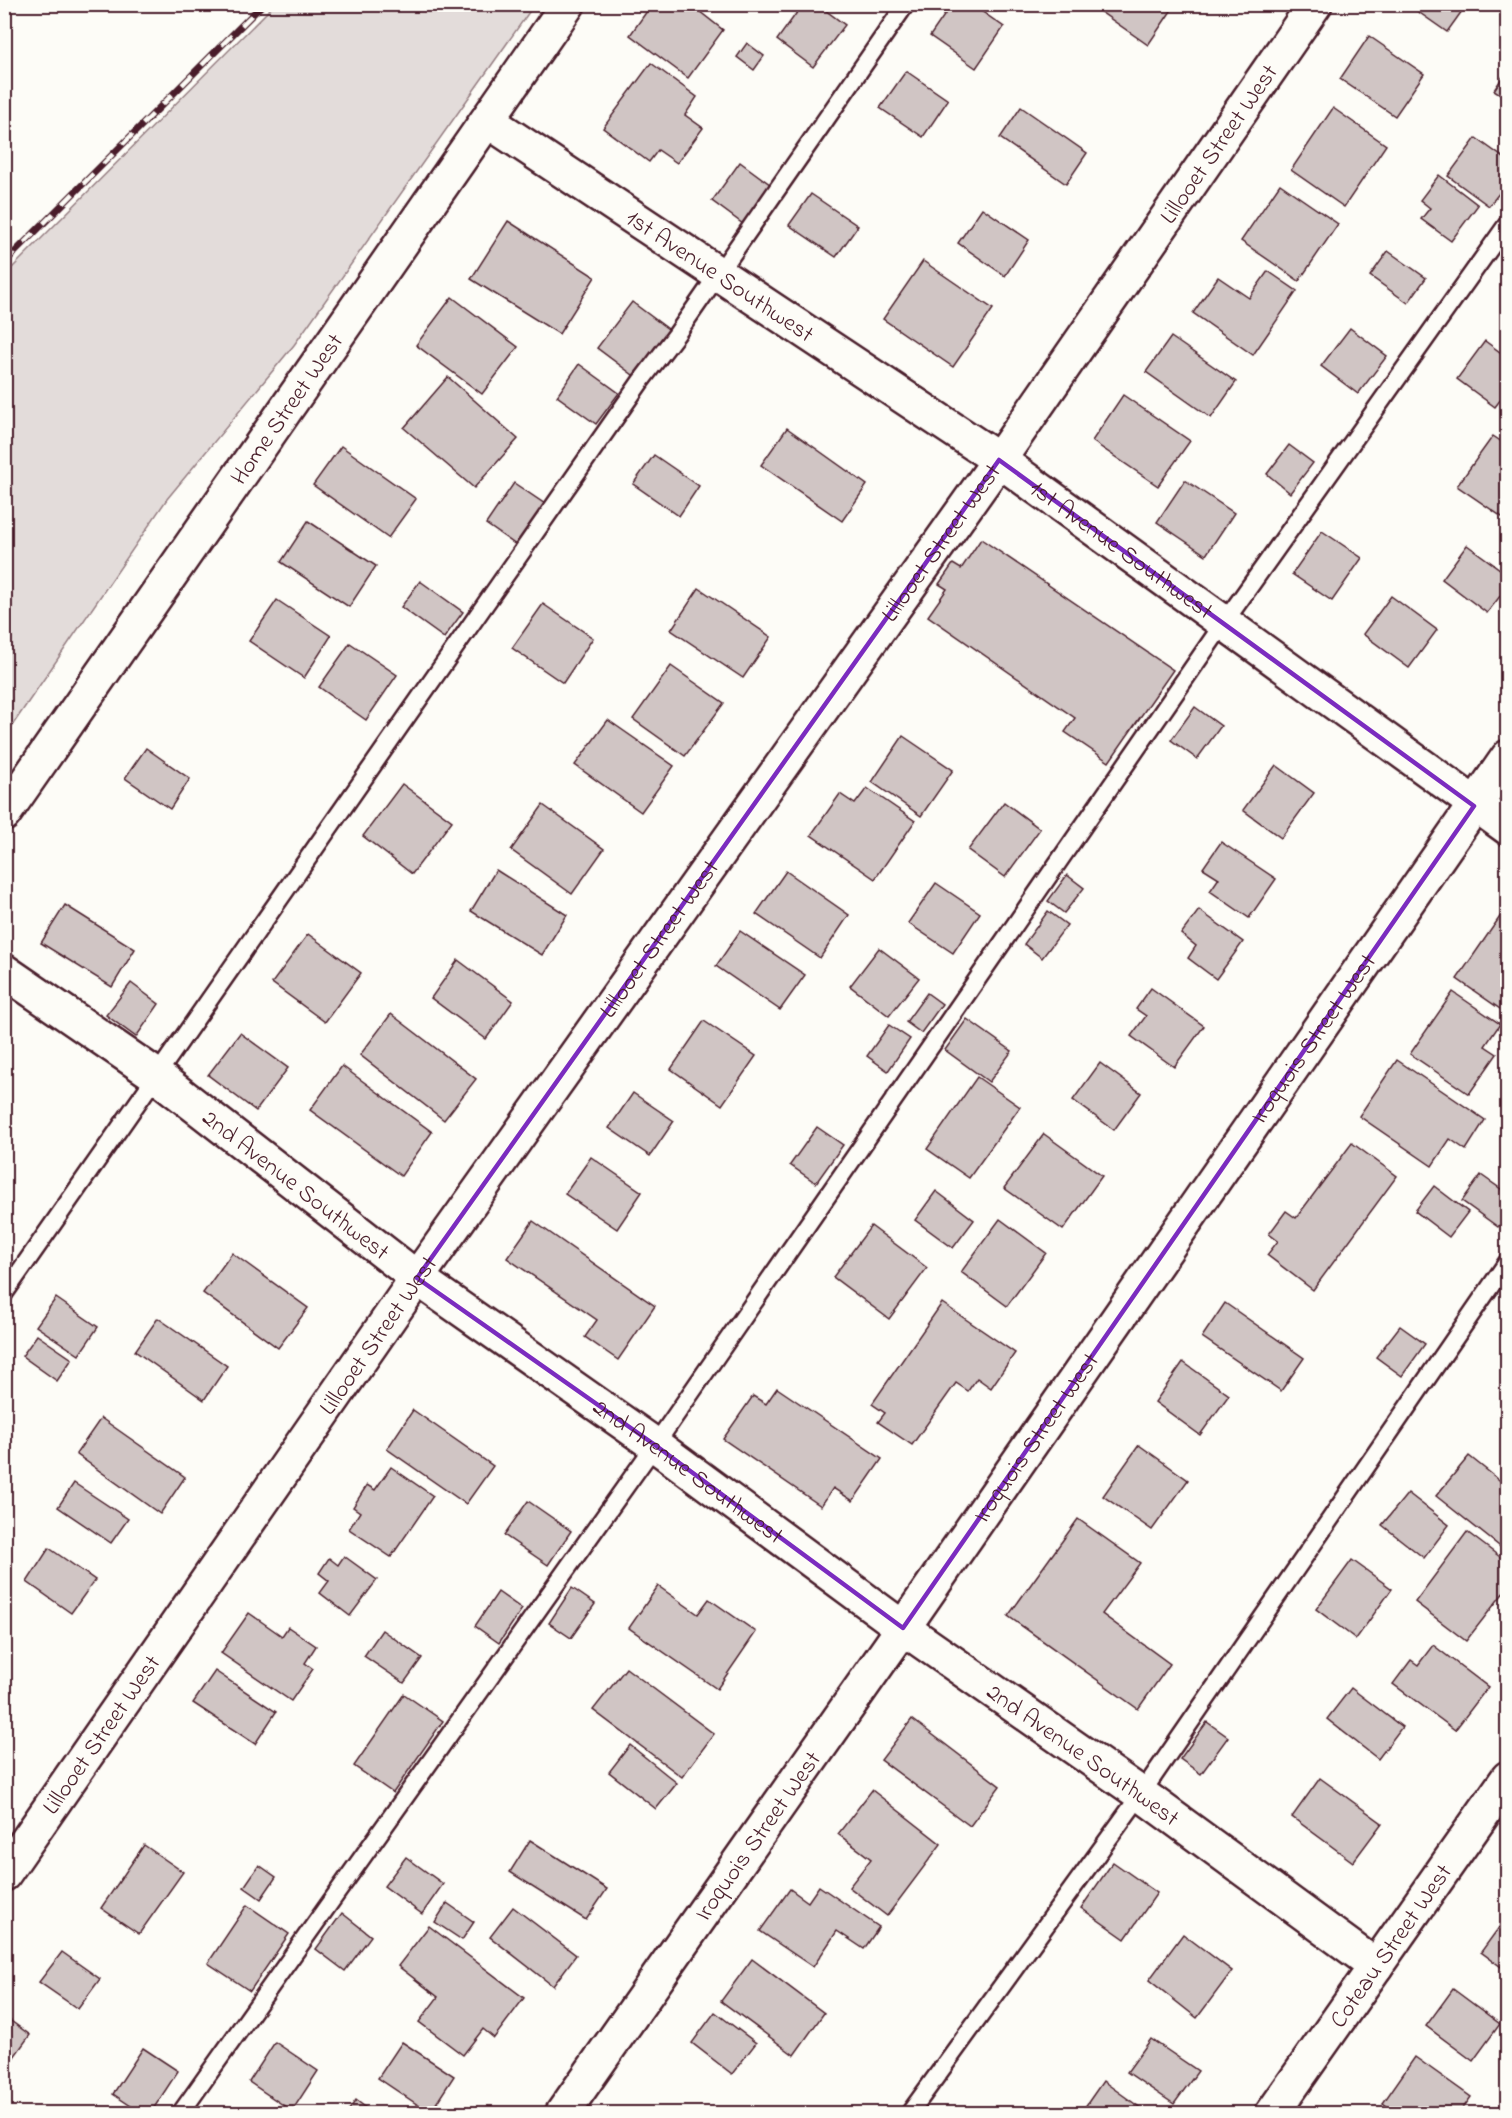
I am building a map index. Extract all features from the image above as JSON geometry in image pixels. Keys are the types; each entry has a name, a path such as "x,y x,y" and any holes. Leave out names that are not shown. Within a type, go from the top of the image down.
{"street":[{"name":"Home Street West","path":"4,814 568,4"},
{"name":"Lillooet Street West","path":"4,1874 417,1278 999,460 1315,4"},
{"name":"1st Avenue Southwest","path":"488,121 999,460 1222,624 1474,806 1508,828"},
{"name":"Iroquois Street West","path":"562,2114 903,1628 1508,757"},
{"name":"2nd Avenue Southwest","path":"4,971 157,1076 417,1278 655,1445 903,1628 1141,1794 1376,1966"},
{"name":"Coteau Street West","path":"1272,2114 1508,1778"}],"lane":[{"path":"4,1294 906,4"},
{"path":"180,2114 655,1445 1222,624 1508,223"},
{"path":"909,2114 1141,1794 1508,1261"}],"highlighted area":[{"path":"999,460 1474,806 903,1628 655,1445 417,1278"}],"shaded area":[{"path":"274,5 534,5 294,345 167,499 5,736 5,275"}],"building":[{"path":"652,4 690,4 723,30 688,78 630,35"},
{"path":"803,4 817,4 845,25 813,67 777,40"},
{"path":"952,4 971,4 1004,27 976,68 930,36"},
{"path":"1103,4 1175,5 1148,45 1098,10"},
{"path":"1407,4 1467,4 1447,32"},
{"path":"1369,36 1424,74 1395,116 1340,79"},
{"path":"747,43 764,56 754,70 737,57"},
{"path":"651,63 697,97 685,115 703,128 677,163 658,150 649,162 603,128"},
{"path":"1508,69 1508,99 1494,90"},
{"path":"906,71 948,100 923,137 880,108"},
{"path":"1021,107 1087,153 1066,184 1000,138"},
{"path":"1333,108 1386,145 1344,207 1291,170"},
{"path":"1476,138 1508,161 1508,182 1489,206 1448,176"},
{"path":"740,162 771,185 743,224 712,201"},
{"path":"1439,175 1478,205 1451,241 1421,219 1430,208 1420,200"},
{"path":"1280,184 1338,224 1299,281 1241,241"},
{"path":"811,194 858,226 836,257 789,225"},
{"path":"982,208 1029,240 1005,276 958,243"},
{"path":"508,221 595,277 559,334 471,279"},
{"path":"1388,251 1426,278 1408,303 1370,276"},
{"path":"923,261 993,309 953,367 883,319"},
{"path":"1268,271 1297,291 1253,355 1193,313 1218,277 1249,298"},
{"path":"452,297 518,347 482,394 416,345"},
{"path":"632,302 676,335 641,381 597,348"},
{"path":"1350,328 1387,356 1358,394 1321,366"},
{"path":"1171,337 1236,382 1211,418 1146,372"},
{"path":"1485,341 1508,358 1508,390 1495,407 1457,379"},
{"path":"579,364 619,393 596,424 557,396"},
{"path":"448,377 518,439 474,488 404,428"},
{"path":"1123,395 1190,441 1158,486 1092,441"},
{"path":"787,428 867,485 842,521 761,465"},
{"path":"1493,436 1508,446 1508,521 1457,486"},
{"path":"1289,445 1313,463 1290,493 1267,474"},
{"path":"341,446 416,499 388,538 313,485"},
{"path":"654,455 699,486 679,516 633,484"},
{"path":"1185,480 1234,513 1206,555 1157,522"},
{"path":"514,483 545,504 516,545 486,524"},
{"path":"308,521 376,566 349,607 281,562"},
{"path":"1322,531 1362,558 1332,601 1292,574"},
{"path":"981,539 1173,670 1109,762 1065,732 1075,718 928,616 947,589 939,584 953,564 961,569"},
{"path":"1467,545 1508,575 1508,586 1487,613 1442,579"},
{"path":"420,581 463,612 444,638 401,607"},
{"path":"699,588 771,637 743,678 671,630"},
{"path":"1391,596 1437,630 1409,668 1363,634"},
{"path":"277,600 331,636 304,678 249,641"},
{"path":"543,604 593,638 563,683 512,648"},
{"path":"350,643 397,675 366,720 319,687"},
{"path":"671,666 724,703 685,756 633,719"},
{"path":"1195,707 1221,726 1197,759 1171,740"},
{"path":"608,720 674,766 641,812 575,765"},
{"path":"903,736 953,770 921,816 872,782"},
{"path":"146,748 190,779 170,809 125,778"},
{"path":"1276,765 1314,793 1281,838 1243,810"},
{"path":"402,784 452,821 412,874 363,836"},
{"path":"867,788 915,821 875,879 811,835 840,794 855,804"},
{"path":"1004,802 1040,829 1005,877 968,850"},
{"path":"543,805 604,849 572,894 511,850"},
{"path":"1221,842 1276,879 1249,918 1210,891 1219,878 1203,868"},
{"path":"496,870 567,915 542,955 471,911"},
{"path":"786,871 849,915 820,958 756,914"},
{"path":"1067,875 1084,888 1064,913 1048,901"},
{"path":"936,883 980,913 953,953 908,923"},
{"path":"65,905 135,949 112,987 41,943"},
{"path":"1199,910 1243,942 1216,979 1188,958 1196,946 1181,934"},
{"path":"1048,911 1067,925 1042,958 1024,944"},
{"path":"1504,911 1508,913 1506,1013 1457,979"},
{"path":"740,931 805,975 780,1010 716,966"},
{"path":"308,934 361,973 325,1022 272,983"},
{"path":"879,948 919,978 889,1016 850,986"},
{"path":"458,960 513,1001 486,1039 431,998"},
{"path":"131,983 159,1004 136,1037 106,1015"},
{"path":"1151,988 1204,1026 1174,1067 1131,1036 1146,1016 1136,1009"},
{"path":"1453,992 1500,1024 1485,1046 1497,1054 1469,1094 1410,1054"},
{"path":"927,993 942,1004 921,1033 906,1022"},
{"path":"391,1014 476,1079 444,1120 360,1055"},
{"path":"967,1019 1012,1051 989,1082 945,1050"},
{"path":"704,1021 756,1056 722,1105 671,1069"},
{"path":"889,1025 910,1039 888,1071 867,1056"},
{"path":"240,1033 288,1068 256,1111 208,1075"},
{"path":"1397,1060 1485,1120 1466,1150 1450,1139 1432,1166 1359,1116"},
{"path":"1100,1063 1141,1093 1114,1130 1073,1100"},
{"path":"342,1066 432,1132 401,1176 310,1110"},
{"path":"977,1077 1020,1107 969,1178 927,1149"},
{"path":"633,1093 674,1121 650,1156 609,1128"},
{"path":"817,1127 843,1145 816,1183 790,1165"},
{"path":"1044,1134 1102,1176 1063,1230 1004,1188"},
{"path":"1352,1143 1397,1176 1313,1290 1267,1255 1278,1241 1269,1234 1286,1211 1296,1218"},
{"path":"591,1157 642,1192 617,1229 565,1194"},
{"path":"1481,1175 1508,1194 1508,1215 1498,1227 1462,1201"},
{"path":"1434,1186 1468,1212 1449,1237 1415,1211"},
{"path":"936,1191 974,1220 953,1248 915,1220"},
{"path":"1000,1219 1046,1253 1007,1306 961,1272"},
{"path":"533,1221 655,1306 618,1360 585,1337 597,1320 507,1258"},
{"path":"871,1226 927,1268 889,1319 833,1277"},
{"path":"232,1253 308,1308 278,1348 203,1293"},
{"path":"56,1298 98,1327 79,1355 36,1326"},
{"path":"942,1303 1015,1353 991,1388 977,1378 968,1391 956,1383 912,1445 878,1422 885,1413 872,1404"},
{"path":"1225,1303 1304,1358 1281,1391 1202,1337"},
{"path":"158,1318 227,1366 204,1400 135,1351"},
{"path":"1400,1326 1425,1344 1402,1376 1376,1357"},
{"path":"37,1335 72,1359 57,1381 22,1356"},
{"path":"1183,1362 1229,1395 1200,1435 1155,1402"},
{"path":"777,1388 882,1459 853,1501 833,1488 821,1506 723,1439 753,1396 766,1404"},
{"path":"413,1410 493,1466 466,1504 387,1449"},
{"path":"101,1418 185,1477 160,1514 76,1454"},
{"path":"1139,1445 1188,1480 1152,1530 1103,1496"},
{"path":"1469,1456 1508,1487 1508,1553 1436,1496"},
{"path":"391,1467 433,1496 391,1557 349,1529 360,1512 353,1507 367,1485 375,1490"},
{"path":"74,1483 128,1519 111,1543 58,1507"},
{"path":"1408,1493 1449,1525 1424,1558 1382,1525"},
{"path":"528,1501 571,1531 548,1565 504,1535"},
{"path":"1078,1519 1140,1563 1102,1614 1170,1664 1138,1709 1008,1616"},
{"path":"1467,1532 1508,1563 1508,1587 1466,1641 1415,1602"},
{"path":"49,1548 95,1580 71,1613 27,1582"},
{"path":"344,1556 377,1580 350,1616 320,1593 329,1581 319,1573 329,1558 338,1565"},
{"path":"1352,1560 1392,1589 1356,1639 1316,1609"},
{"path":"658,1586 698,1614 709,1599 756,1632 717,1689 629,1628"},
{"path":"572,1588 595,1604 571,1638 549,1623"},
{"path":"498,1592 522,1609 499,1643 475,1626"},
{"path":"249,1613 282,1636 288,1627 316,1646 305,1663 313,1669 291,1701 221,1653"},
{"path":"382,1630 422,1658 404,1683 364,1656"},
{"path":"1433,1645 1488,1687 1455,1730 1393,1684 1411,1660 1418,1665"},
{"path":"626,1668 714,1734 682,1777 593,1710"},
{"path":"215,1671 276,1712 255,1744 193,1703"},
{"path":"1351,1688 1402,1727 1378,1759 1327,1719"},
{"path":"404,1694 443,1721 393,1793 354,1766"},
{"path":"912,1719 1000,1786 970,1826 881,1760"},
{"path":"1207,1722 1228,1737 1201,1774 1180,1759"},
{"path":"630,1745 677,1783 656,1809 609,1772"},
{"path":"1320,1778 1382,1823 1353,1862 1292,1817"},
{"path":"872,1790 941,1844 887,1916 849,1887 871,1859 838,1834"},
{"path":"530,1840 607,1889 586,1920 510,1872"},
{"path":"144,1845 183,1872 139,1934 101,1908"},
{"path":"406,1857 443,1884 422,1914 384,1886"},
{"path":"1113,1862 1157,1893 1125,1939 1081,1908"},
{"path":"259,1865 276,1877 261,1899 244,1887"},
{"path":"819,1886 879,1927 864,1949 837,1931 813,1967 760,1931 790,1889 808,1902"},
{"path":"447,1903 474,1922 462,1940 435,1922"},
{"path":"247,1905 289,1934 250,1991 208,1963"},
{"path":"513,1907 576,1955 553,1986 490,1937"},
{"path":"342,1913 371,1936 345,1971 316,1949"},
{"path":"1508,1915 1508,1972 1481,1952"},
{"path":"429,1926 524,1998 494,2038 483,2029 463,2055 419,2022 438,1997 398,1966"},
{"path":"1183,1934 1232,1971 1197,2018 1149,1980"},
{"path":"62,1952 100,1979 78,2009 39,1982"},
{"path":"752,1959 824,2013 794,2055 721,2001"},
{"path":"1453,1989 1500,2024 1473,2061 1426,2026"},
{"path":"715,2012 756,2043 732,2074 692,2043"},
{"path":"4,2016 30,2035 11,2061 4,2056"},
{"path":"1151,2039 1198,2071 1174,2104 1127,2072"},
{"path":"275,2042 318,2071 292,2111 249,2082"},
{"path":"402,2042 454,2076 430,2113 378,2078"},
{"path":"143,2048 178,2071 150,2114 143,2114 113,2094"},
{"path":"1415,2057 1471,2097 1459,2114 1398,2114 1383,2103"},
{"path":"1103,2081 1149,2114 1080,2114"},
{"path":"356,2100 374,2114 346,2114"}],"railway":[{"path":"4,263 263,4"}]}
